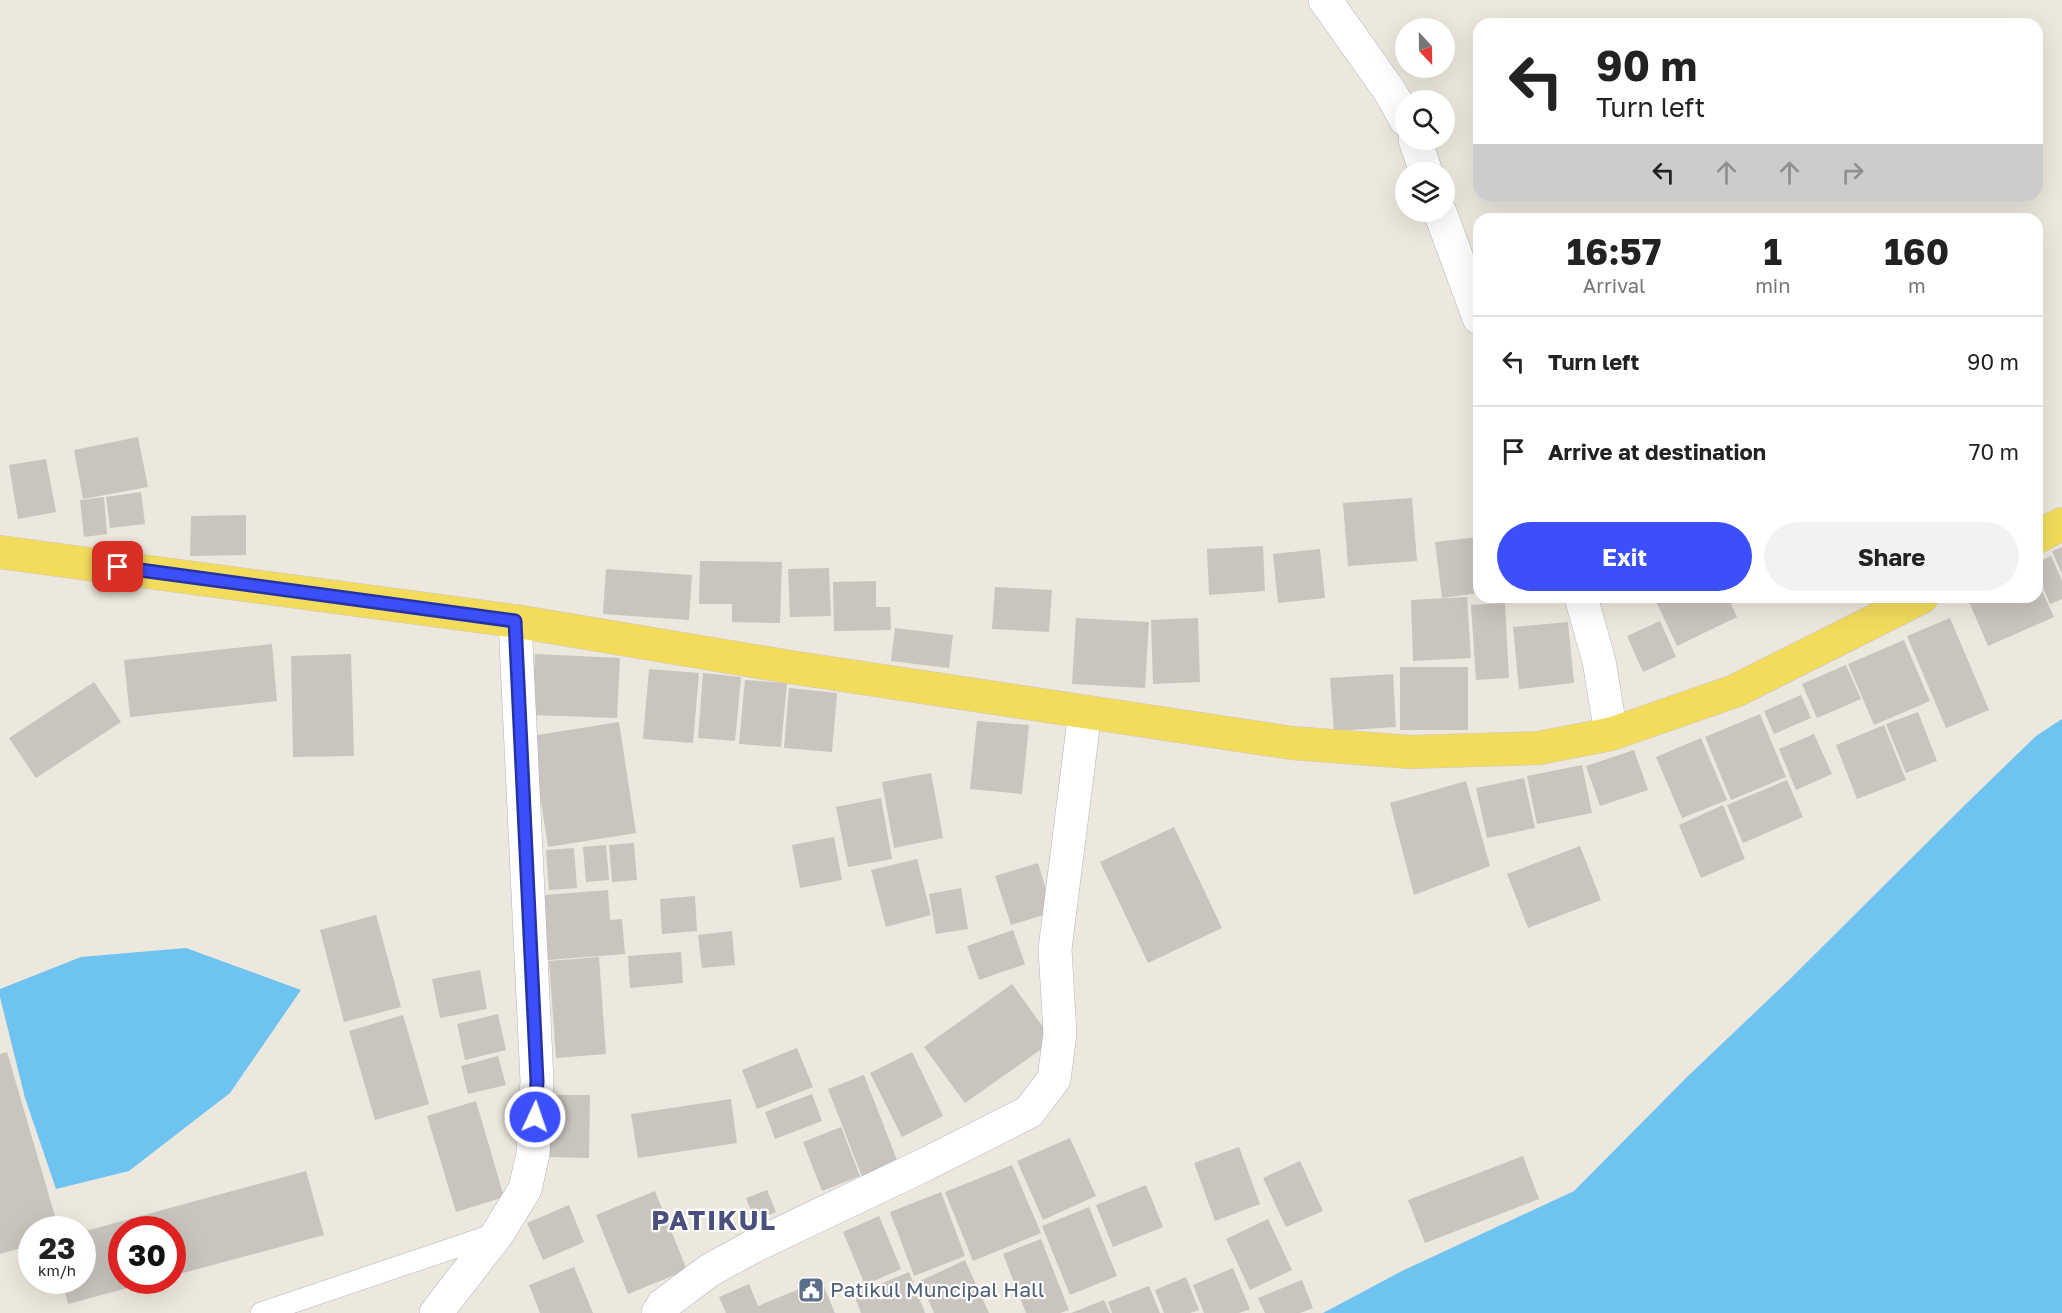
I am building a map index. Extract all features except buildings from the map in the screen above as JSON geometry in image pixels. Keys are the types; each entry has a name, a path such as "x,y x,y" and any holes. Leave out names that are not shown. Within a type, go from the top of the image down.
{"main road":[{"path":"2043,534 2062,524"},
{"path":"0,552 515,621 790,668 1292,743 1410,752 1539,748 1611,734 1735,691 1910,603"}],"street":[{"path":"1324,0 1395,101"},
{"path":"1444,222 1473,302"},
{"path":"1583,603 1599,661 1611,734"},
{"path":"436,1313 498,1233 525,1189 533,1154 537,1081 515,621"},
{"path":"658,1313 663,1305 710,1270 754,1246 1029,1112 1054,1078 1060,1034 1055,949 1085,712"}],"lane":[{"path":"261,1313 498,1233"}],"water":[{"path":"2062,719 2062,1313 1323,1313 1402,1271 1574,1191 1688,1076 1788,981 2036,736"},
{"path":"186,948 301,990 230,1093 129,1171 56,1189 25,1098 0,989 81,957"}],"place":[{"name":"Patikul Muncipal Hall","path":"811,1290"}],"district":[{"name":"PATIKUL","path":"714,1221"}],"route":[{"path":"118,567 515,621 537,1081 535,1117"}]}
